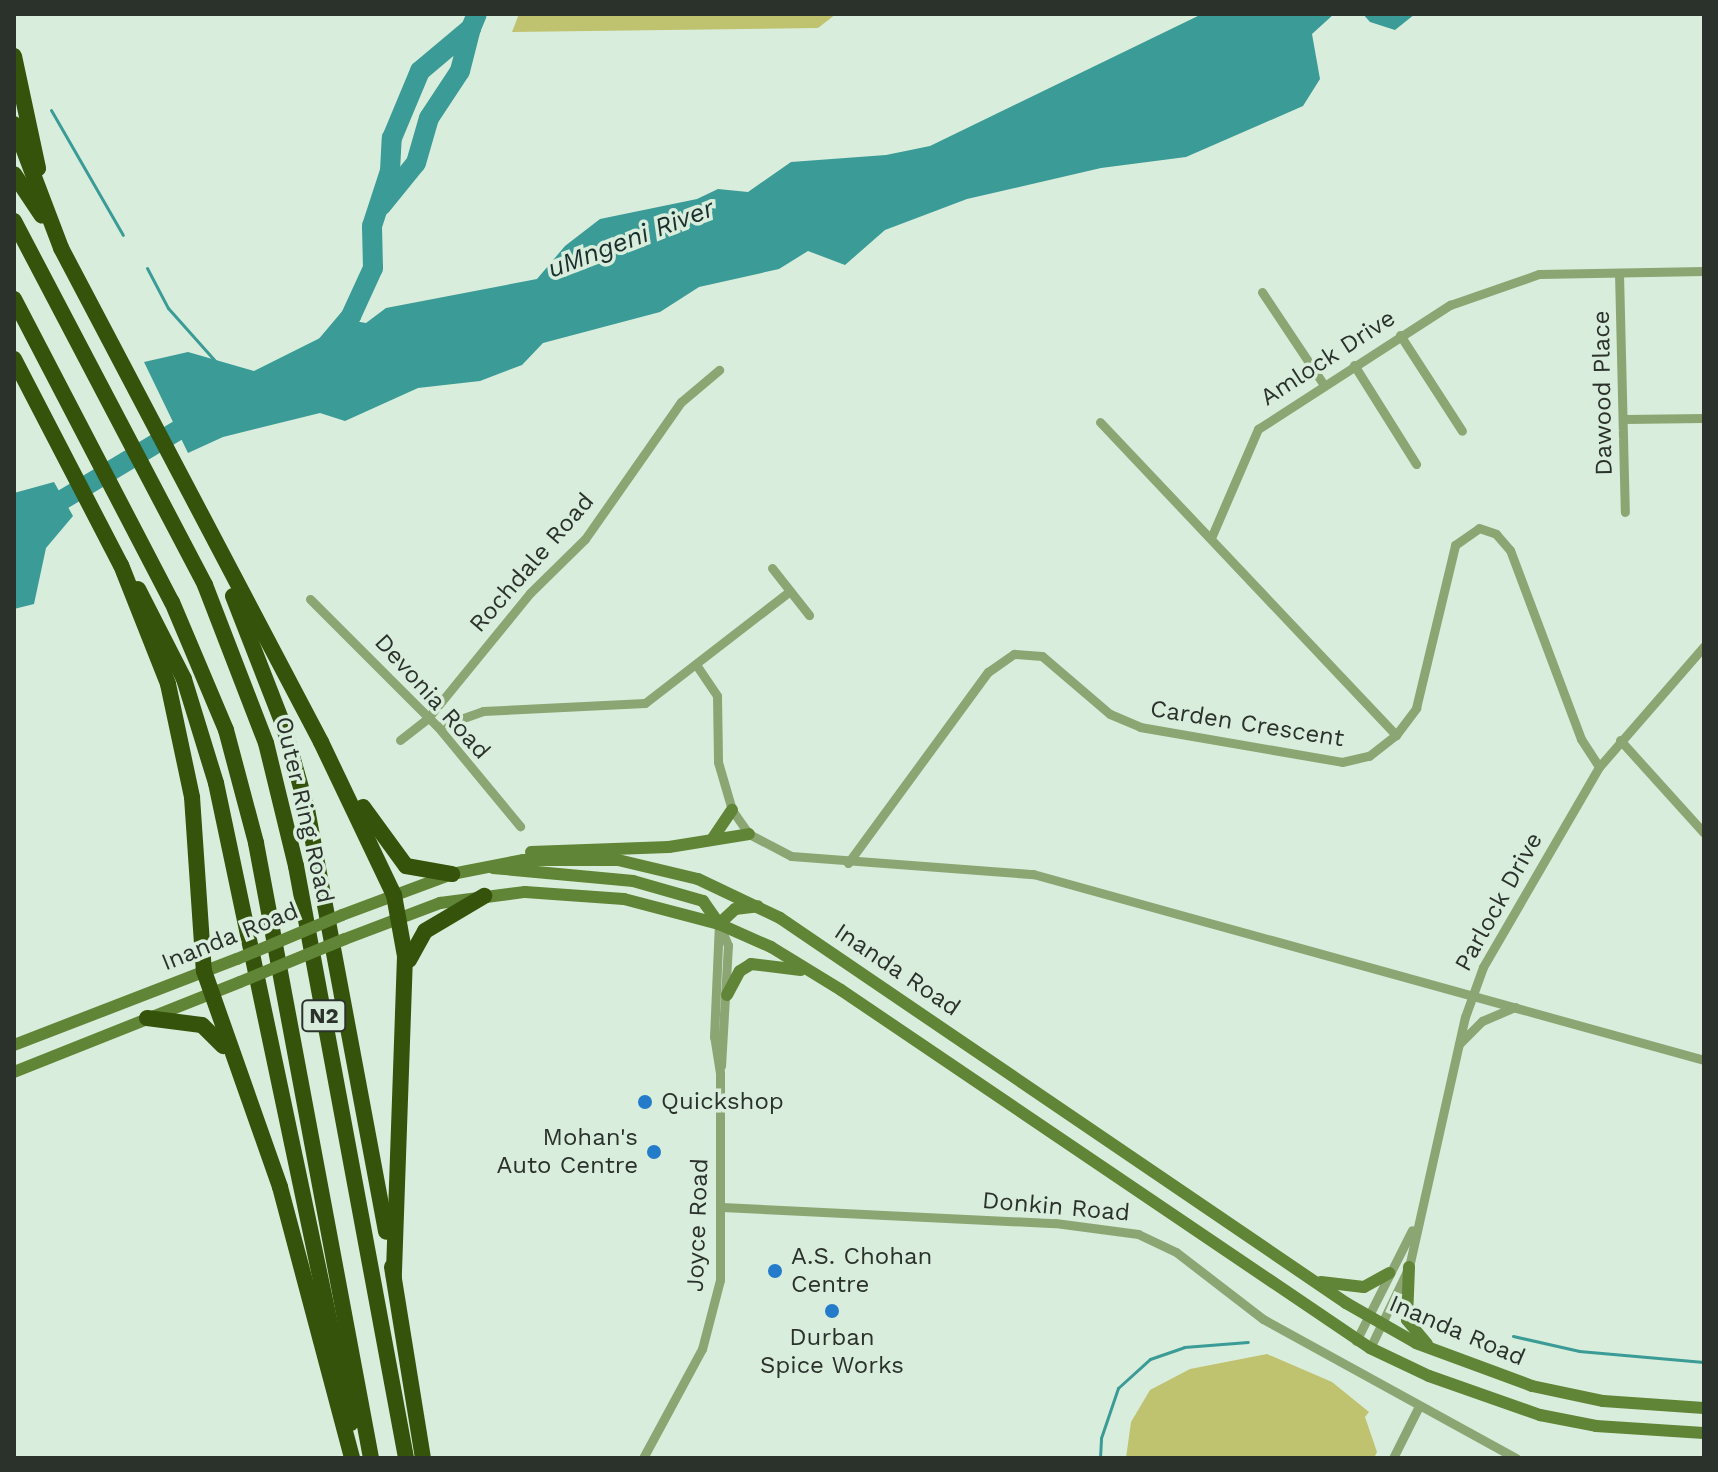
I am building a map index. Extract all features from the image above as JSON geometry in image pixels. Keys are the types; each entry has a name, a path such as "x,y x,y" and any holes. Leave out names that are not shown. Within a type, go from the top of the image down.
{"highway":[{"path":"14,56 20,126 57,239"},
{"path":"14,174 57,239 202,516 228,573 321,742 394,895 401,917 404,978 394,1277"},
{"name":"Outer Ring Road","path":"14,221 205,585 250,692 284,814 406,1458"},
{"name":"N2","path":"14,299 172,602 226,730 256,843 371,1458"},
{"path":"14,359 184,679 216,783 355,1458"},
{"path":"228,573 283,724 307,809 394,1277 423,1458"},
{"path":"148,614 168,684 190,785 204,971 280,1187 355,1458"},
{"path":"321,742 395,858 420,872 452,874"},
{"path":"404,978 410,955 425,931 484,896"},
{"path":"147,1018 191,1021 215,1033 240,1075"}],"main road":[{"path":"713,838 732,810"},
{"path":"486,866 498,859 551,849 669,847 749,834"},
{"name":"Inanda Road","path":"14,1045 452,874 486,866 564,857 618,860 698,879 758,906 1311,1279 1369,1317 1434,1351 1558,1392 1603,1401 1704,1408"},
{"path":"486,866 633,881 703,901 719,924 735,909 758,906"},
{"name":"Inanda Road","path":"14,1072 401,917 484,896 585,894 657,905 719,924 812,972 1356,1341 1429,1376 1540,1415 1596,1426 1704,1433"},
{"path":"727,995 740,971 751,964 812,972"},
{"path":"1409,1267 1407,1320 1434,1351"},
{"path":"1311,1279 1351,1288 1389,1273"}],"street":[{"name":"Amlock Drive","path":"1211,538 1258,429 1400,335 1467,297 1539,274 1704,271"},
{"name":"Dawood Place","path":"1619,273 1625,512"},
{"path":"1262,292 1324,385"},
{"path":"1400,335 1462,431"},
{"path":"1354,365 1416,464"},
{"name":"Rochdale Road","path":"400,740 428,718 530,593 585,539 681,402 719,370"},
{"path":"1625,419 1704,418"},
{"path":"1100,422 1396,735"},
{"name":"Carden Crescent","path":"848,863 988,672 1014,654 1042,656 1110,714 1140,727 1342,762 1369,756 1396,735 1421,694 1455,545 1469,531 1487,529 1510,550 1581,739 1599,767"},
{"path":"772,568 809,615"},
{"path":"438,727 483,711 637,705 697,666 790,591"},
{"name":"Devonia Road","path":"310,599 438,727 520,826"},
{"name":"Parlock Drive","path":"1370,1348 1409,1267 1417,1221 1471,996 1599,767 1704,646"},
{"path":"697,666 717,696 718,762 732,810 749,834 791,856 848,863 1033,874 1704,1060"},
{"path":"1620,740 1704,833"},
{"name":"Joyce Road","path":"643,1458 687,1381 711,1325 720,1280 720,1073 728,945 719,924"},
{"name":"Joyce Road","path":"719,924 714,1037 720,1073"},
{"path":"1459,1044 1482,1021 1515,1007"},
{"name":"Donkin Road","path":"722,1207 1124,1230 1176,1252 1263,1319 1516,1458"},
{"name":"Parlock Drive","path":"1356,1341 1417,1221"},
{"path":"1393,1458 1419,1406"}],"green space":[{"path":"519,14 836,14 818,28 512,32"},
{"path":"1267,1354 1332,1382 1369,1412 1365,1417 1377,1452 1374,1458 1126,1458 1131,1422 1150,1390 1190,1369"}],"water":[{"path":"1202,14 1334,14 1312,34 1320,79 1303,106 1186,157 1101,168 967,199 885,230 845,265 808,251 779,269 699,287 660,312 543,343 522,365 480,381 418,388 345,421 320,413 223,437 188,453 144,362 188,352 254,371 354,321 366,323 386,308 537,279 565,246 600,219 697,199 718,189 748,192 791,162 886,155 930,146"},
{"path":"1363,14 1415,14 1395,30 1370,22"},
{"path":"54,482 73,516 46,548 34,604 14,609 14,493"}],"waterway":[{"path":"326,346 351,316 373,268 372,226 390,171 392,138 420,71 471,28 477,14"},
{"path":"381,206 416,163 429,118 460,71 471,28"},
{"path":"51,110 123,235"},
{"path":"147,268 168,308 217,363"},
{"name":"uMngeni River","path":"14,548 52,506 200,417"},
{"path":"1513,1336 1579,1351 1704,1362"},
{"path":"1100,1458 1101,1438 1118,1388 1150,1359 1184,1347 1248,1342"}],"place":[{"name":"Quickshop","path":"645,1102"},
{"name":"Mohan's Auto Centre","path":"654,1152"},
{"name":"A.S. Chohan Centre","path":"775,1271"},
{"name":"Durban Spice Works","path":"832,1311"}]}
